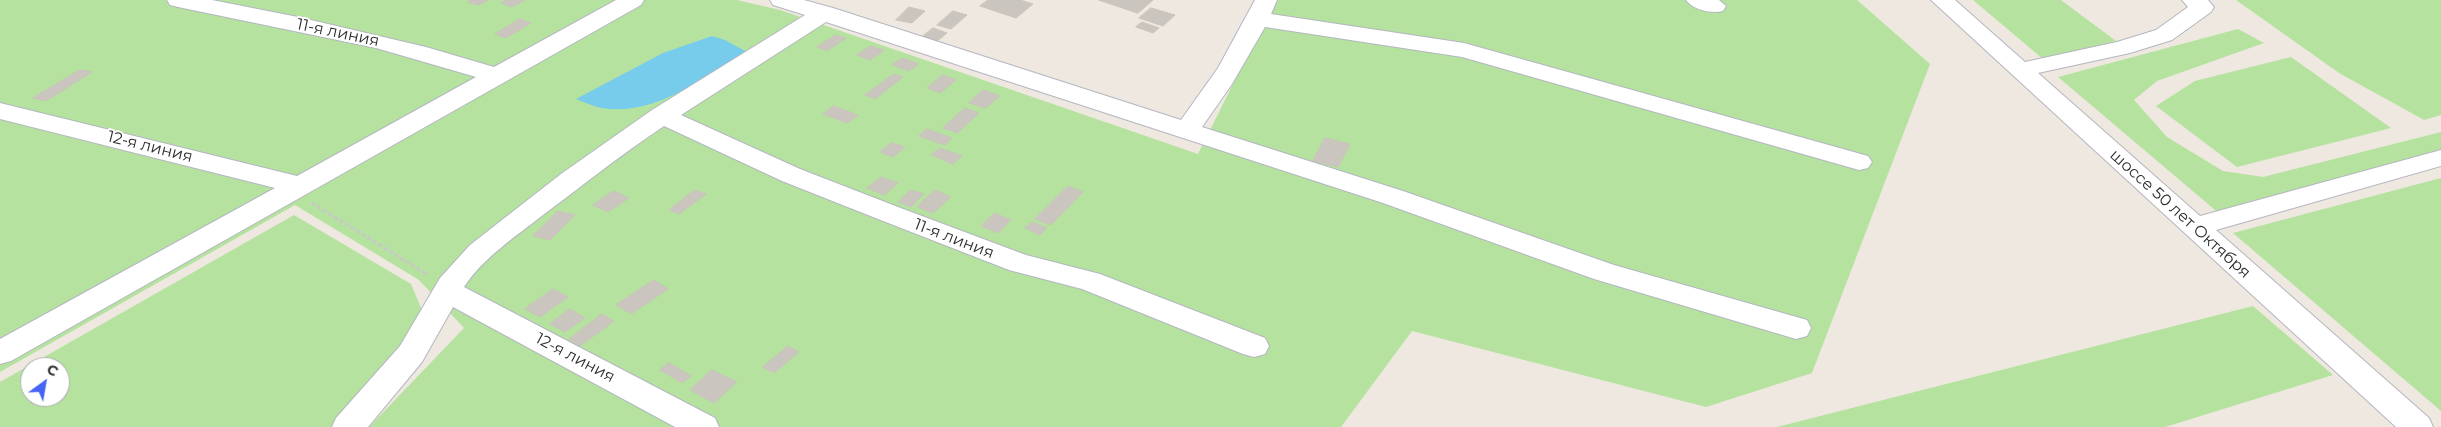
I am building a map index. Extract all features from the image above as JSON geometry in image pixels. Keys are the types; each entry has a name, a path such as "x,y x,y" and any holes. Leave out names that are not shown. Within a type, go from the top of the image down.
{"street":[{"name":"11-я линия","path":"178,0 356,36 433,55 496,76"},
{"path":"0,353 633,0"},
{"path":"781,0 1393,197 1604,272 1796,328"},
{"name":"шоссе 50 лет Октября","path":"1942,0 2417,427"},
{"path":"2020,70 2122,48 2164,35 2203,7 2193,0"},
{"path":"1186,130 1214,94 1249,38 1262,9 1464,50 1859,162"},
{"path":"348,427 382,390 419,342 448,288 462,268 485,248 566,182 661,115 825,14"},
{"name":"12-я линия","path":"0,111 295,188"},
{"name":"11-я линия","path":"661,115 791,175 888,214 1019,263 1090,281 1254,346"},
{"path":"2194,227 2441,158"},
{"name":"12-я линия","path":"448,288 452,294 704,427"}],"path":[{"path":"295,188 448,288"}],"green space":[{"path":"0,0 737,0 780,10 1198,154 1275,0 1857,0 1930,64 1812,373 1706,407 1412,331 1341,427 369,427 464,328 419,280 295,205 26,357 20,357 20,361 0,372"},
{"path":"1973,0 2061,0 2116,41 2043,59"},
{"path":"2236,0 2441,0 2441,115 2424,120 2339,73"},
{"path":"2238,29 2264,43 2157,81 2134,100 2167,137 2223,171 2263,177 2441,132 2441,158 2221,215 2058,77"},
{"path":"2291,57 2391,128 2237,167 2156,106 2195,81"},
{"path":"2441,178 2441,411 2233,233"},
{"path":"294,215 411,284 427,322 347,427 0,427 0,382 20,371 20,407 70,407 70,357 44,357"},
{"path":"2253,306 2333,375 2165,427 1777,427"}],"water":[{"path":"712,36 725,40 747,52 696,84 659,101 640,107 621,109 601,108 576,99 663,53"}],"building":[{"path":"471,0 488,0 479,5 468,2"},
{"path":"506,0 525,0 512,7 501,3"},
{"path":"988,0 1020,0 1033,4 1016,18 980,6"},
{"path":"1099,0 1153,0 1138,13"},
{"path":"909,7 925,11 912,23 896,20"},
{"path":"1151,8 1175,15 1163,26 1139,18"},
{"path":"953,11 967,15 951,29 937,25"},
{"path":"520,19 531,23 506,38 495,34"},
{"path":"1142,22 1159,28 1153,33 1136,27"},
{"path":"933,28 947,33 936,42 922,37"},
{"path":"836,35 846,38 827,51 817,47"},
{"path":"871,46 884,50 870,60 857,55"},
{"path":"902,58 919,64 909,71 892,65"},
{"path":"80,70 92,72 46,101 33,98"},
{"path":"894,74 903,77 875,99 865,95"},
{"path":"943,75 956,80 940,93 927,88"},
{"path":"983,90 1000,96 986,108 969,103"},
{"path":"834,106 858,115 847,123 823,114"},
{"path":"965,108 979,113 957,133 943,128"},
{"path":"927,129 952,138 945,145 919,136"},
{"path":"1325,138 1350,144 1338,167 1313,161"},
{"path":"891,143 905,147 893,157 880,152"},
{"path":"940,148 962,156 953,164 931,155"},
{"path":"881,177 898,183 884,195 867,188"},
{"path":"1068,186 1083,192 1051,225 1035,219"},
{"path":"695,190 706,194 679,214 669,210"},
{"path":"911,190 924,194 911,207 898,202"},
{"path":"935,190 951,197 933,213 917,207"},
{"path":"614,191 629,198 608,212 593,205"},
{"path":"558,211 575,215 550,240 533,236"},
{"path":"995,213 1011,220 998,233 981,226"},
{"path":"1033,222 1047,228 1040,235 1025,228"},
{"path":"654,280 668,289 631,314 616,305"},
{"path":"553,289 568,297 540,317 525,309"},
{"path":"570,309 585,318 565,332 550,324"},
{"path":"602,314 614,321 580,346 569,339"},
{"path":"788,346 799,352 774,373 763,367"},
{"path":"669,363 691,376 682,383 660,370"},
{"path":"712,370 737,382 714,403 690,390"}]}
